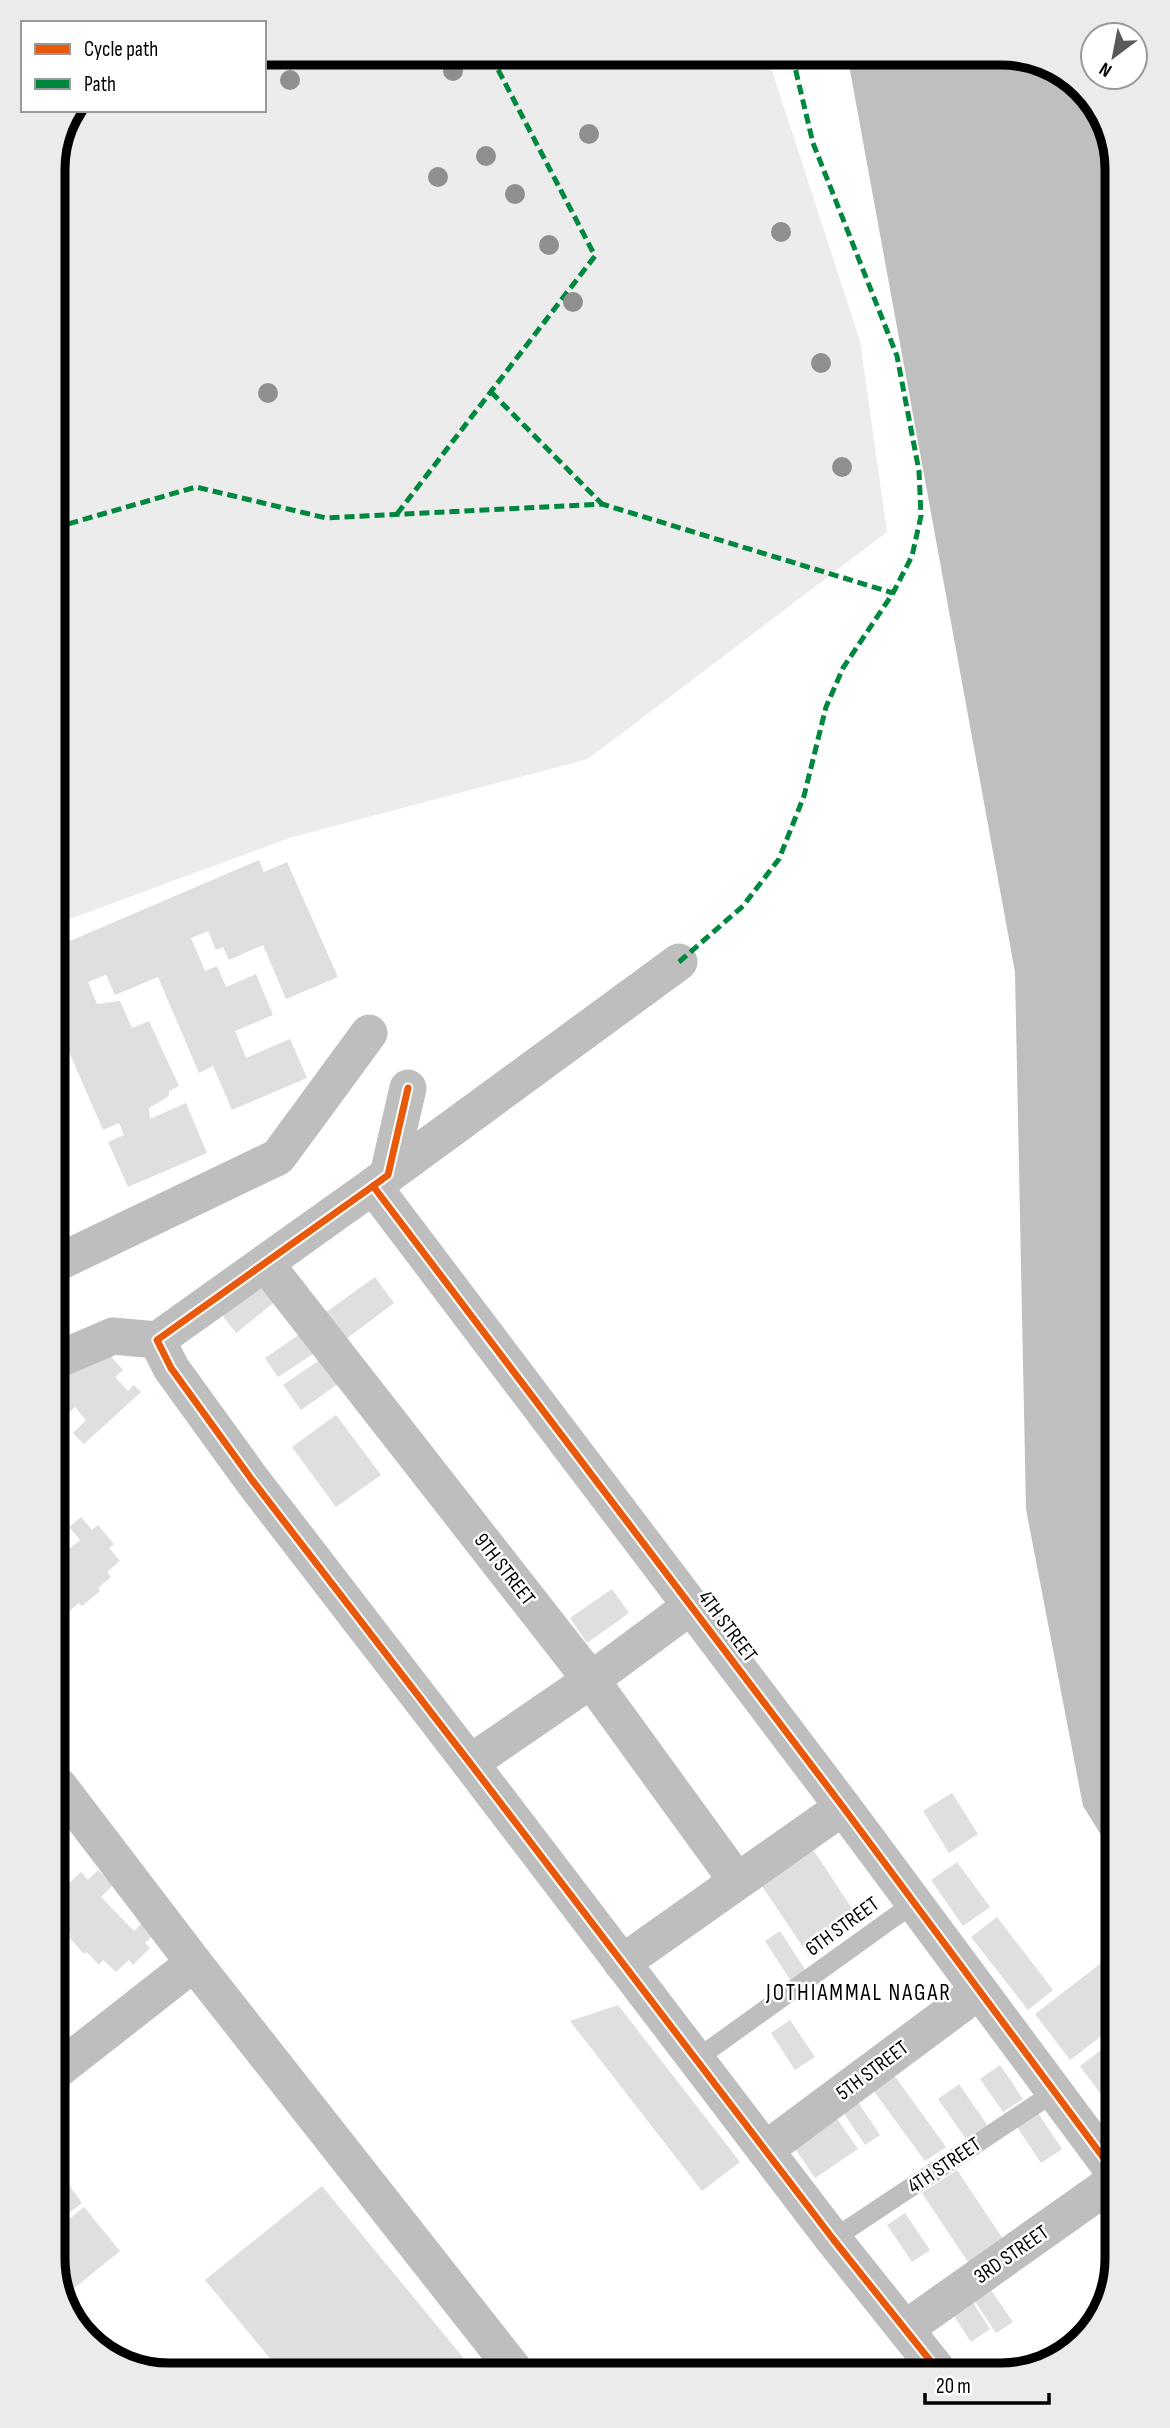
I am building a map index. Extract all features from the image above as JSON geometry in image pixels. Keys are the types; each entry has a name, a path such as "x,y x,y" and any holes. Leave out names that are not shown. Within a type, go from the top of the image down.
{"street":[{"path":"65,1357 113,1336 157,1340 679,962"},
{"path":"65,1259 278,1157 369,1033"},
{"path":"380,1180 408,1088"},
{"name":"4TH STREET","path":"380,1180 691,1606 1105,2160"},
{"name":"9TH STREET","path":"265,1263 591,1680 737,1881"},
{"path":"157,1340 172,1368 252,1480 471,1763 695,2060 932,2363"},
{"path":"471,1763 591,1680 691,1606"},
{"path":"65,1794 194,1963 509,2363"},
{"path":"622,1963 843,1807"},
{"path":"65,2064 194,1963"},
{"name":"5TH STREET","path":"765,2150 979,1991"},
{"name":"3RD STREET","path":"905,2329 1105,2186"}],"lane":[{"name":"6TH STREET","path":"695,2060 914,1903"},
{"name":"4TH STREET","path":"833,2239 1056,2091"}],"shaded area":[{"path":"266,65 770,65 860,341 887,532 588,759 289,838 65,921 65,162 68,142 82,112 266,112"},
{"path":"849,65 1008,65 1035,70 1059,82 1084,105 1097,129 1103,149 1105,1841 1083,1806 1026,1509 1015,972"}],"building":[{"path":"259,860 264,872 287,862 338,977 286,999 263,945 229,960 223,947 216,950 208,931 191,938 205,971 217,966 226,987 256,974 273,1015 235,1031 246,1058 290,1039 307,1078 232,1110 213,1066 199,1073 158,977 115,995 106,975 88,982 97,1004 120,1001 132,1028 149,1021 179,1086 169,1091 169,1096 149,1108 150,1119 186,1103 207,1153 128,1187 108,1142 124,1135 119,1123 103,1130 65,1043 65,943"},
{"path":"256,1275 276,1301 236,1333 216,1307"},
{"path":"375,1277 394,1303 346,1339 326,1312"},
{"path":"303,1332 316,1352 278,1377 265,1358"},
{"path":"105,1350 123,1370 115,1377 128,1391 134,1385 141,1392 84,1444 73,1433 86,1420 75,1407 65,1416 65,1375 84,1357"},
{"path":"321,1359 338,1384 301,1410 283,1385"},
{"path":"336,1415 381,1475 336,1507 292,1447"},
{"path":"81,1517 92,1530 98,1525 114,1544 109,1548 120,1561 107,1572 111,1577 98,1588 100,1591 82,1606 79,1603 69,1611 65,1605 65,1552 80,1540 69,1527"},
{"path":"612,1589 629,1613 587,1643 570,1618"},
{"path":"952,1793 978,1834 949,1853 923,1811"},
{"path":"812,1848 861,1922 809,1956 760,1883"},
{"path":"957,1862 990,1907 963,1926 931,1880"},
{"path":"98,1870 113,1885 101,1897 134,1931 147,1918 158,1930 145,1943 150,1948 133,1965 129,1960 116,1972 103,1960 99,1965 87,1952 84,1954 69,1937 71,1935 65,1928 68,1919 65,1916 65,1887 81,1872 88,1880"},
{"path":"997,1917 1053,1990 1028,2010 971,1937"},
{"path":"780,1931 806,1971 791,1981 765,1941"},
{"path":"1105,1960 1105,2033 1070,2060 1035,2014"},
{"path":"618,2005 740,2162 702,2191 570,2021"},
{"path":"790,2020 815,2057 795,2070 771,2033"},
{"path":"1105,2047 1105,2100 1080,2066"},
{"path":"886,2064 946,2147 925,2161 865,2079"},
{"path":"1000,2065 1023,2099 1003,2112 980,2079"},
{"path":"959,2084 987,2125 966,2139 938,2099"},
{"path":"850,2090 880,2135 865,2145 835,2100"},
{"path":"1036,2110 1062,2149 1041,2163 1015,2124"},
{"path":"833,2113 858,2149 815,2178 790,2141"},
{"path":"957,2170 1007,2245 972,2268 922,2193"},
{"path":"65,2180 82,2203 65,2216"},
{"path":"322,2186 468,2363 274,2363 205,2280"},
{"path":"84,2207 120,2251 71,2291 65,2259 65,2223"},
{"path":"905,2213 930,2250 912,2262 887,2225"},
{"path":"982,2277 1013,2322 996,2333 966,2288"},
{"path":"966,2292 990,2329 971,2342 947,2305"}],"marked path":[{"path":"397,514 595,256 496,65"},
{"path":"679,962 743,906 779,859 804,796 826,707 843,668 893,593 912,556 921,516 919,471 897,356 813,143 794,65"},
{"path":"491,392 602,504"},
{"path":"65,525 196,487 326,518 602,504 893,593"}],"cycle path":[{"path":"408,1088 388,1175 373,1186 843,1807 1105,2160"},
{"path":"373,1186 157,1340 171,1368 252,1480 833,2239 932,2363"}],"district":[{"name":"JOTHIAMMAL NAGAR","path":"859,1992"}]}
